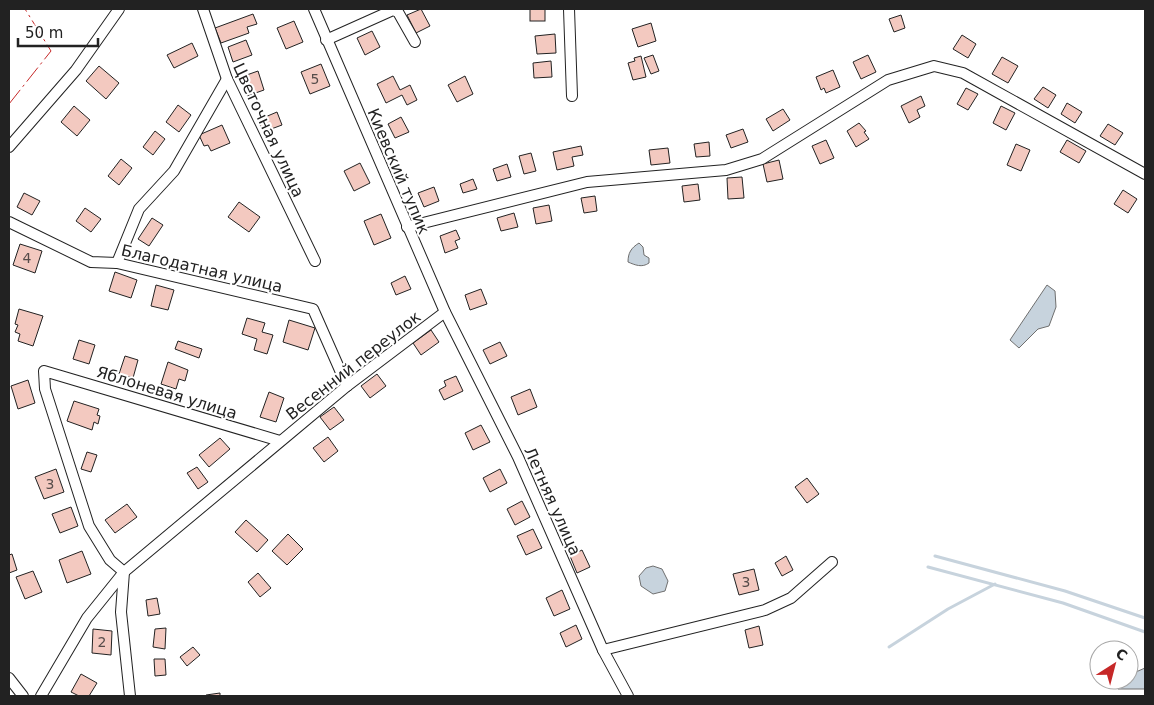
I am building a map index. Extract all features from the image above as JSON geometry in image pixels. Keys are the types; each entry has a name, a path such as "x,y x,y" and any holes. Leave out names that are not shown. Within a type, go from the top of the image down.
{"street":[{"path":"9,146 76,70 119,9"},
{"name":"Цветочная улица","path":"203,9 226,79 316,261"},
{"name":"Киевский тупик","path":"314,9 447,316"},
{"path":"569,9 572,96"},
{"path":"326,40 393,10 398,12 415,42"},
{"path":"407,227 587,182 726,170 762,159 888,80 934,66 963,74 1145,174"},
{"path":"117,262 139,209 174,172 226,79"},
{"name":"Благодатная улица","path":"9,222 91,262 117,262 313,309 347,386"},
{"name":"Весенний переулок","path":"41,696 86,618 124,572 347,386 447,316"},
{"name":"Летняя улица","path":"447,316 518,457 603,650 628,696"},
{"name":"Яблоневая улица","path":"124,572 110,560 89,526 45,389 44,371 280,441"},
{"path":"603,650 765,610 791,598 832,562"},
{"path":"124,572 121,612 130,696"},
{"path":"9,678 23,696"}],"shaded area":[{"path":"639,243 643,247 644,255 649,258 649,263 641,266 628,262 630,251"},
{"path":"1047,285 1055,291 1056,307 1049,326 1038,329 1019,348 1010,340"},
{"path":"653,566 662,569 668,581 665,591 653,594 641,586 639,576 646,568"},
{"path":"1145,668 1145,689 1139,689 1139,671"}],"building":[{"path":"421,9 430,26 416,33 407,15"},
{"path":"530,9 545,9 545,21 530,21"},
{"path":"253,14 257,24 247,27 249,33 221,43 215,28"},
{"path":"901,15 905,28 894,32 889,19"},
{"path":"294,21 303,42 286,49 277,28"},
{"path":"651,23 656,41 638,47 632,29"},
{"path":"372,31 380,47 365,55 357,38"},
{"path":"555,34 556,53 537,54 535,36"},
{"path":"962,35 976,44 968,58 953,49"},
{"path":"246,40 252,55 233,62 228,47"},
{"path":"192,43 198,56 174,68 167,55"},
{"path":"653,55 659,71 651,74 644,58"},
{"path":"868,55 876,72 861,79 853,62"},
{"path":"641,56 646,77 633,80 628,63 635,61 634,58"},
{"path":"1002,57 1018,66 1008,83 992,74"},
{"path":"551,61 552,77 534,78 533,63"},
{"path":"321,64 330,86 310,94 301,72"},
{"path":"99,66 119,83 106,99 86,81"},
{"path":"833,70 840,87 826,93 824,88 821,90 816,77"},
{"path":"258,71 264,90 247,96 241,77"},
{"path":"393,76 400,90 410,85 417,100 407,105 402,95 386,103 377,84"},
{"path":"465,76 473,94 457,102 448,85"},
{"path":"1043,87 1056,95 1048,108 1034,99"},
{"path":"966,88 978,94 968,110 957,104"},
{"path":"921,96 925,106 917,110 920,117 909,123 901,106"},
{"path":"1067,103 1082,112 1075,123 1061,114"},
{"path":"178,105 191,115 179,132 166,122"},
{"path":"74,106 90,120 77,136 61,122"},
{"path":"1001,106 1015,113 1006,130 993,123"},
{"path":"783,109 790,120 773,131 766,119"},
{"path":"277,112 282,125 263,132 258,120"},
{"path":"401,117 409,132 395,138 388,124"},
{"path":"859,123 866,131 864,132 869,139 856,147 847,131"},
{"path":"1108,124 1123,133 1115,145 1100,136"},
{"path":"222,125 230,143 211,151 208,145 204,146 199,135"},
{"path":"743,129 748,142 731,148 726,135"},
{"path":"155,131 165,139 153,155 143,147"},
{"path":"826,140 834,158 820,164 812,146"},
{"path":"1067,140 1086,151 1079,163 1060,152"},
{"path":"709,142 710,156 696,157 694,144"},
{"path":"1016,144 1030,150 1021,171 1007,165"},
{"path":"581,146 583,155 572,157 574,166 557,170 553,152"},
{"path":"668,148 670,163 651,165 649,150"},
{"path":"531,153 536,171 524,174 519,156"},
{"path":"121,159 132,168 119,185 108,176"},
{"path":"779,160 783,179 767,182 763,164"},
{"path":"360,163 370,183 354,191 344,171"},
{"path":"507,164 511,177 497,181 493,169"},
{"path":"742,177 744,198 728,199 727,178"},
{"path":"473,179 477,189 463,193 460,184"},
{"path":"698,184 700,200 684,202 682,186"},
{"path":"434,187 439,201 424,207 418,193"},
{"path":"1123,190 1137,199 1128,213 1114,204"},
{"path":"24,193 40,201 32,215 17,207"},
{"path":"595,196 597,211 584,213 581,198"},
{"path":"239,202 260,217 249,232 228,217"},
{"path":"549,205 552,221 536,224 533,208"},
{"path":"85,208 101,219 91,232 76,221"},
{"path":"514,213 518,227 501,231 497,218"},
{"path":"381,214 391,238 374,245 364,221"},
{"path":"152,218 163,225 149,246 138,239"},
{"path":"456,230 460,239 455,241 458,248 445,253 440,236"},
{"path":"20,244 42,251 35,273 13,265"},
{"path":"115,272 137,280 131,298 109,291"},
{"path":"405,276 411,289 396,295 391,283"},
{"path":"156,285 174,290 168,310 151,306"},
{"path":"481,289 487,304 470,310 465,295"},
{"path":"19,309 43,316 33,346 18,341 20,334 15,332 18,325 15,324"},
{"path":"247,318 265,323 262,332 273,335 267,354 254,350 257,339 242,334"},
{"path":"289,320 315,328 308,350 283,342"},
{"path":"431,330 439,342 421,355 413,343"},
{"path":"79,340 95,345 89,364 73,359"},
{"path":"178,341 202,349 199,358 175,349"},
{"path":"500,342 507,356 490,364 483,350"},
{"path":"125,356 138,360 133,378 119,374"},
{"path":"168,362 188,370 185,381 179,379 176,389 161,384"},
{"path":"377,374 386,386 370,398 361,386"},
{"path":"456,376 463,391 444,400 439,390 446,386 444,381"},
{"path":"28,380 35,403 18,409 11,386"},
{"path":"530,389 537,407 518,415 511,397"},
{"path":"269,392 284,398 276,422 260,417"},
{"path":"74,401 99,409 97,415 100,416 98,424 94,422 92,430 67,421"},
{"path":"334,407 344,420 330,430 320,417"},
{"path":"481,425 490,442 473,450 465,433"},
{"path":"328,437 338,451 324,462 313,448"},
{"path":"220,438 230,449 209,467 199,455"},
{"path":"87,452 97,455 91,472 81,469"},
{"path":"197,467 208,482 198,489 187,473"},
{"path":"56,469 64,492 44,499 35,477"},
{"path":"500,469 507,483 490,492 483,478"},
{"path":"807,478 819,494 807,503 795,487"},
{"path":"522,501 530,517 515,525 507,509"},
{"path":"127,504 137,517 115,533 105,520"},
{"path":"71,507 78,526 60,533 52,514"},
{"path":"246,520 268,540 257,552 235,532"},
{"path":"533,529 542,548 526,555 517,536"},
{"path":"288,534 303,549 287,565 272,551"},
{"path":"582,550 590,567 577,573 570,556"},
{"path":"82,551 91,574 67,583 59,560"},
{"path":"12,554 17,570 9,573 9,555"},
{"path":"786,556 793,570 782,576 775,563"},
{"path":"754,569 759,590 739,595 733,574"},
{"path":"33,571 42,592 25,599 16,577"},
{"path":"258,573 271,588 260,597 248,582"},
{"path":"562,590 570,609 554,616 546,598"},
{"path":"157,598 160,614 148,616 146,600"},
{"path":"576,625 582,639 566,647 560,633"},
{"path":"759,626 763,645 749,648 745,630"},
{"path":"166,628 165,649 153,647 155,629"},
{"path":"93,629 112,631 111,655 92,653"},
{"path":"193,647 200,655 187,666 180,657"},
{"path":"154,659 165,659 166,675 155,676"},
{"path":"81,674 97,683 89,696 79,696 71,692"},
{"path":"220,693 220,696 206,696 206,695"}],"waterway":[{"path":"935,556 1065,591 1145,618"},
{"path":"928,567 1063,603 1145,632"},
{"path":"889,647 948,609 995,584"}],"power":[{"path":"9,104 51,51 25,9"}]}
